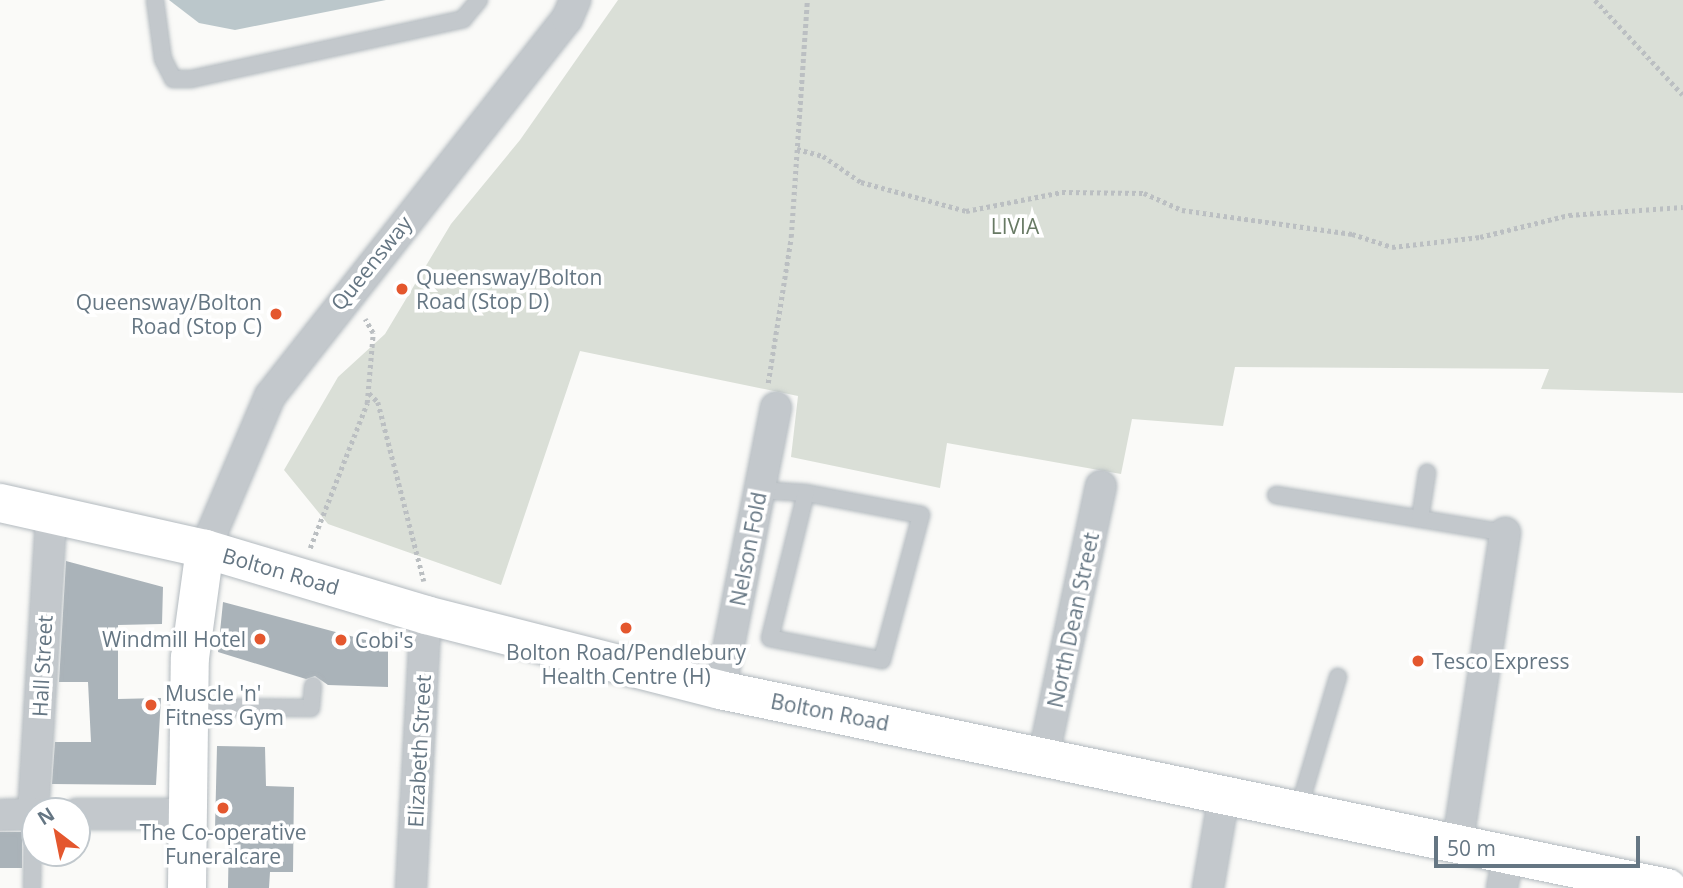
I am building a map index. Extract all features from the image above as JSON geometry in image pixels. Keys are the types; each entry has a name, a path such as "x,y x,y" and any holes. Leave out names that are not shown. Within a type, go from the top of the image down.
{"main road":[{"name":"Bolton Road","path":"0,503 51,518 205,550 303,576 426,615 720,690 1044,754 1457,847 1505,873 1668,888"},
{"path":"187,888 185,814 194,599 205,550"}],"street":[{"name":"Queensway","path":"205,550 270,396 348,291 566,19 575,0"},
{"name":"Nelson Fold","path":"720,690 776,407"},
{"name":"North Dean Street","path":"1044,754 1101,486"},
{"name":"Hall Street","path":"35,797 51,518"},
{"path":"1457,847 1505,533"},
{"name":"Elizabeth Street","path":"411,888 426,615"},
{"path":"1208,888 1224,795"},
{"path":"0,815 21,814"},
{"path":"91,814 185,814"}],"lane":[{"path":"155,0 163,59 173,79 191,79 463,19 480,0"},
{"path":"1420,519 1427,473"},
{"path":"760,490 806,493 921,515 882,660 770,638 806,493"},
{"path":"1276,495 1505,533"},
{"path":"1298,811 1338,677"},
{"path":"189,707 311,708 313,686"},
{"path":"32,888 33,867"}],"path":[{"path":"776,407 765,403 791,236 807,0"},
{"path":"1595,0 1683,95"},
{"path":"797,149 823,156 861,182 966,211 1062,192 1144,193 1182,210 1352,234 1392,247 1480,237 1569,215 1683,207"},
{"path":"303,576 313,533 368,393 373,333 348,291"},
{"path":"368,393 378,402 424,569 426,615"}],"green space":[{"name":"LIVIA","path":"618,0 1683,0 1683,393 1541,389 1549,369 1235,367 1223,426 1132,419 1121,474 947,443 940,488 791,457 798,396 580,351 501,585 328,524 284,470 338,377 385,334 451,224 520,140"}],"shaded area":[{"path":"169,0 386,0 235,30 199,23"}],"building":[{"path":"66,561 163,587 162,624 118,625 118,699 161,698 156,785 52,784 55,742 91,742 88,682 59,682"},
{"path":"223,602 388,646 388,687 328,685 315,676 306,679 218,652"},
{"path":"217,746 265,747 266,786 294,787 293,872 270,872 269,888 228,888 229,829 215,829"},
{"path":"0,832 21,832 22,867 0,868"}],"place":[{"name":"Queensway/Bolton Road (Stop D)","path":"402,289"},
{"name":"Queensway/Bolton Road (Stop C)","path":"276,314"},
{"name":"Bolton Road/Pendlebury Health Centre (H)","path":"626,628"},
{"name":"Windmill Hotel","path":"260,639"},
{"name":"Cobi's","path":"341,640"},
{"name":"Tesco Express","path":"1418,661"},
{"name":"Muscle 'n' Fitness Gym","path":"151,705"},
{"name":"The Co-operative Funeralcare","path":"223,808"}]}
